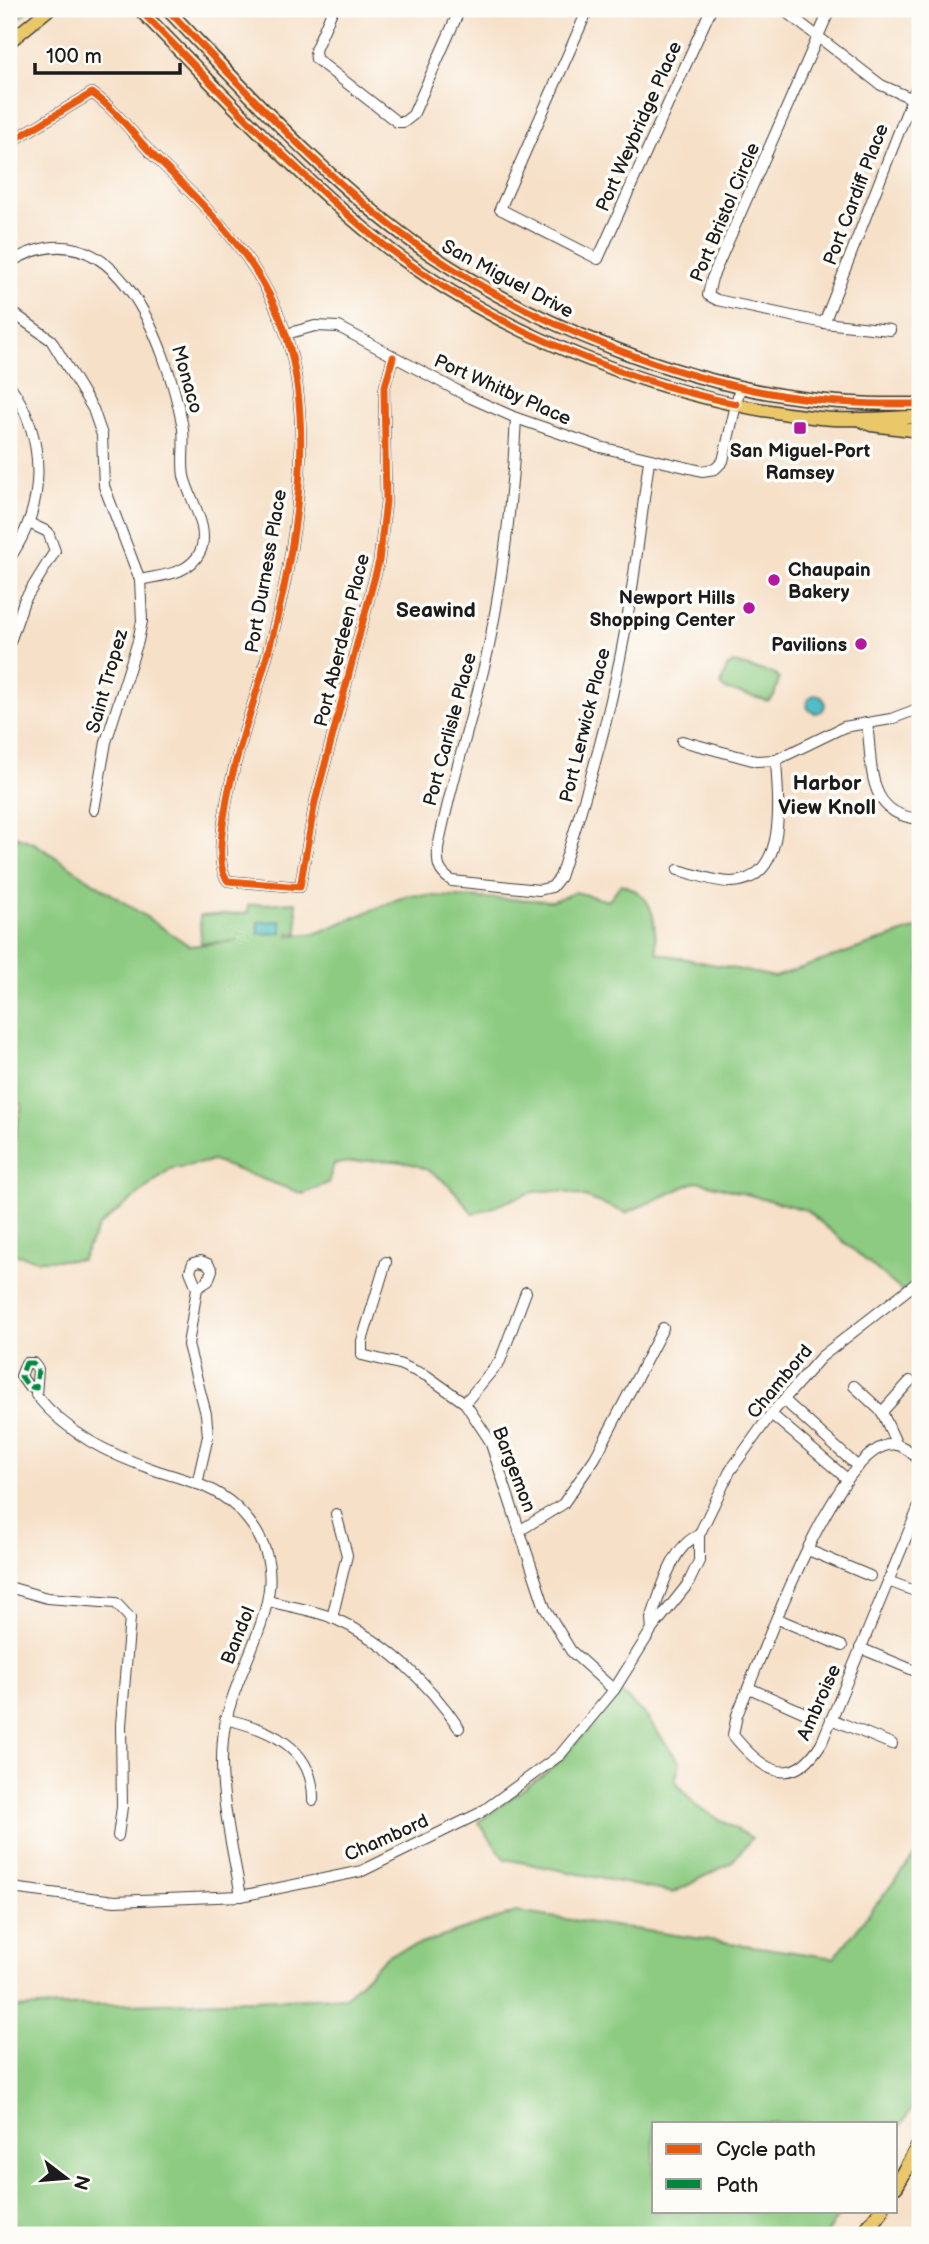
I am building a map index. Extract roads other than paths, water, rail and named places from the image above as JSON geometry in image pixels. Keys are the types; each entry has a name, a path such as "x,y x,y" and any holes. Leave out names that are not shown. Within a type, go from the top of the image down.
{"highway":[{"path":"898,2184 920,2144"},
{"path":"898,2185 920,2155"},
{"path":"862,2235 880,2212"}],"main road":[{"path":"9,42 49,9"},
{"name":"San Miguel Drive","path":"139,9 328,197 376,239 451,289 585,360 736,404 819,418 920,417"},
{"name":"San Miguel Drive","path":"167,9 334,176 430,254 496,294 560,326 675,369 740,387 809,399 920,404"},
{"path":"858,419 871,425 920,431"}],"street":[{"path":"334,9 315,50 316,59 397,122 409,120 413,115 460,9"},
{"name":"Port Weybridge Place","path":"588,9 500,209 598,259 711,9"},
{"path":"782,9 881,85 918,98"},
{"name":"Port Bristol Circle","path":"830,9 712,278 708,295 717,300 824,323 890,330"},
{"name":"Port Cardiff Place","path":"824,323 918,98 920,78"},
{"name":"Port Durness Place","path":"9,143 92,93 110,106 135,138 228,231 253,265 286,334 300,401 293,529 274,627 232,776 220,858 222,874 228,881 300,887"},
{"name":"Monaco","path":"9,263 44,249 83,252 106,264 119,276 150,322 171,377 183,425 184,473 203,538 198,556 186,569 140,580"},
{"name":"Saint Tropez","path":"9,310 51,340 93,409 102,435 104,486 140,580 142,621 106,742 94,810"},
{"name":"Port Whitby Place","path":"286,334 315,326 339,327 516,418 649,461 702,471 715,469 723,461 736,404"},
{"name":"Port Aberdeen Place","path":"300,887 315,802 379,561 386,502 384,390 393,357"},
{"path":"9,384 27,415 36,444 38,482 29,523 9,559"},
{"path":"736,404 740,387"},
{"name":"Port Carlisle Place","path":"488,886 459,884 443,875 437,864 438,848 488,648 499,591 509,525 516,418"},
{"name":"Port Lerwick Place","path":"488,886 539,890 552,887 559,877 592,775 616,677 639,548 649,461"},
{"path":"9,645 24,601 55,551 48,532 29,523"},
{"path":"682,741 756,761 775,761 844,727 920,708"},
{"path":"867,723 880,800 891,811 920,819"},
{"path":"678,870 729,882 749,877 759,871 771,854 776,829 775,761"},
{"name":"Bargemon","path":"386,1262 362,1341 362,1355 398,1364 427,1376 465,1403 490,1441 545,1608 571,1651 614,1690"},
{"name":"Chambord","path":"652,1629 651,1619 681,1549 694,1537 730,1471 771,1415 821,1357 920,1280"},
{"path":"197,1288 188,1345 206,1415 208,1436 197,1484"},
{"path":"465,1403 500,1361 526,1292"},
{"path":"519,1531 563,1504 594,1458 663,1328"},
{"path":"882,1412 910,1381"},
{"path":"854,1386 882,1412 897,1445 920,1461"},
{"name":"Bandol","path":"36,1388 36,1395 70,1430 131,1461 197,1484 230,1501 253,1527 268,1563 270,1601 234,1687 225,1720 222,1772 241,1896"},
{"path":"784,1400 858,1466"},
{"path":"771,1415 846,1478"},
{"name":"Ambroise","path":"897,1445 886,1445 858,1466 846,1478 822,1516 737,1716 733,1735 749,1754 770,1771 786,1772 809,1763 831,1719 920,1508"},
{"path":"332,1618 347,1555 336,1514"},
{"name":"Chambord","path":"9,1884 19,1889 115,1900 241,1896 362,1871 480,1813 560,1755 614,1690 652,1629 685,1587 699,1561 694,1537"},
{"path":"808,1550 870,1576"},
{"path":"667,1578 685,1587"},
{"path":"888,1581 920,1593"},
{"path":"10,1590 47,1598 116,1603 130,1618 121,1725 122,1807 118,1836"},
{"path":"270,1601 332,1618 391,1654 443,1703 459,1728"},
{"path":"778,1619 842,1646"},
{"path":"860,1648 920,1673"},
{"path":"749,1688 812,1716"},
{"path":"831,1719 892,1744"},
{"path":"225,1720 270,1733 289,1746 305,1763 313,1781 313,1800"}],"water":[{"path":"816,695 822,698 825,704 822,710 816,713 810,710 807,704 810,698"},
{"path":"281,921 282,933 258,934 258,922"}],"place":[{"name":"San Miguel-Port Ramsey","path":"800,428"},
{"name":"Chaupain Bakery","path":"774,580"},
{"name":"Newport Hills Shopping Center","path":"749,608"},
{"name":"Pavilions","path":"861,644"}],"district":[{"name":"Seawind","path":"436,610"},
{"name":"Harbor View Knoll","path":"827,795"}]}
